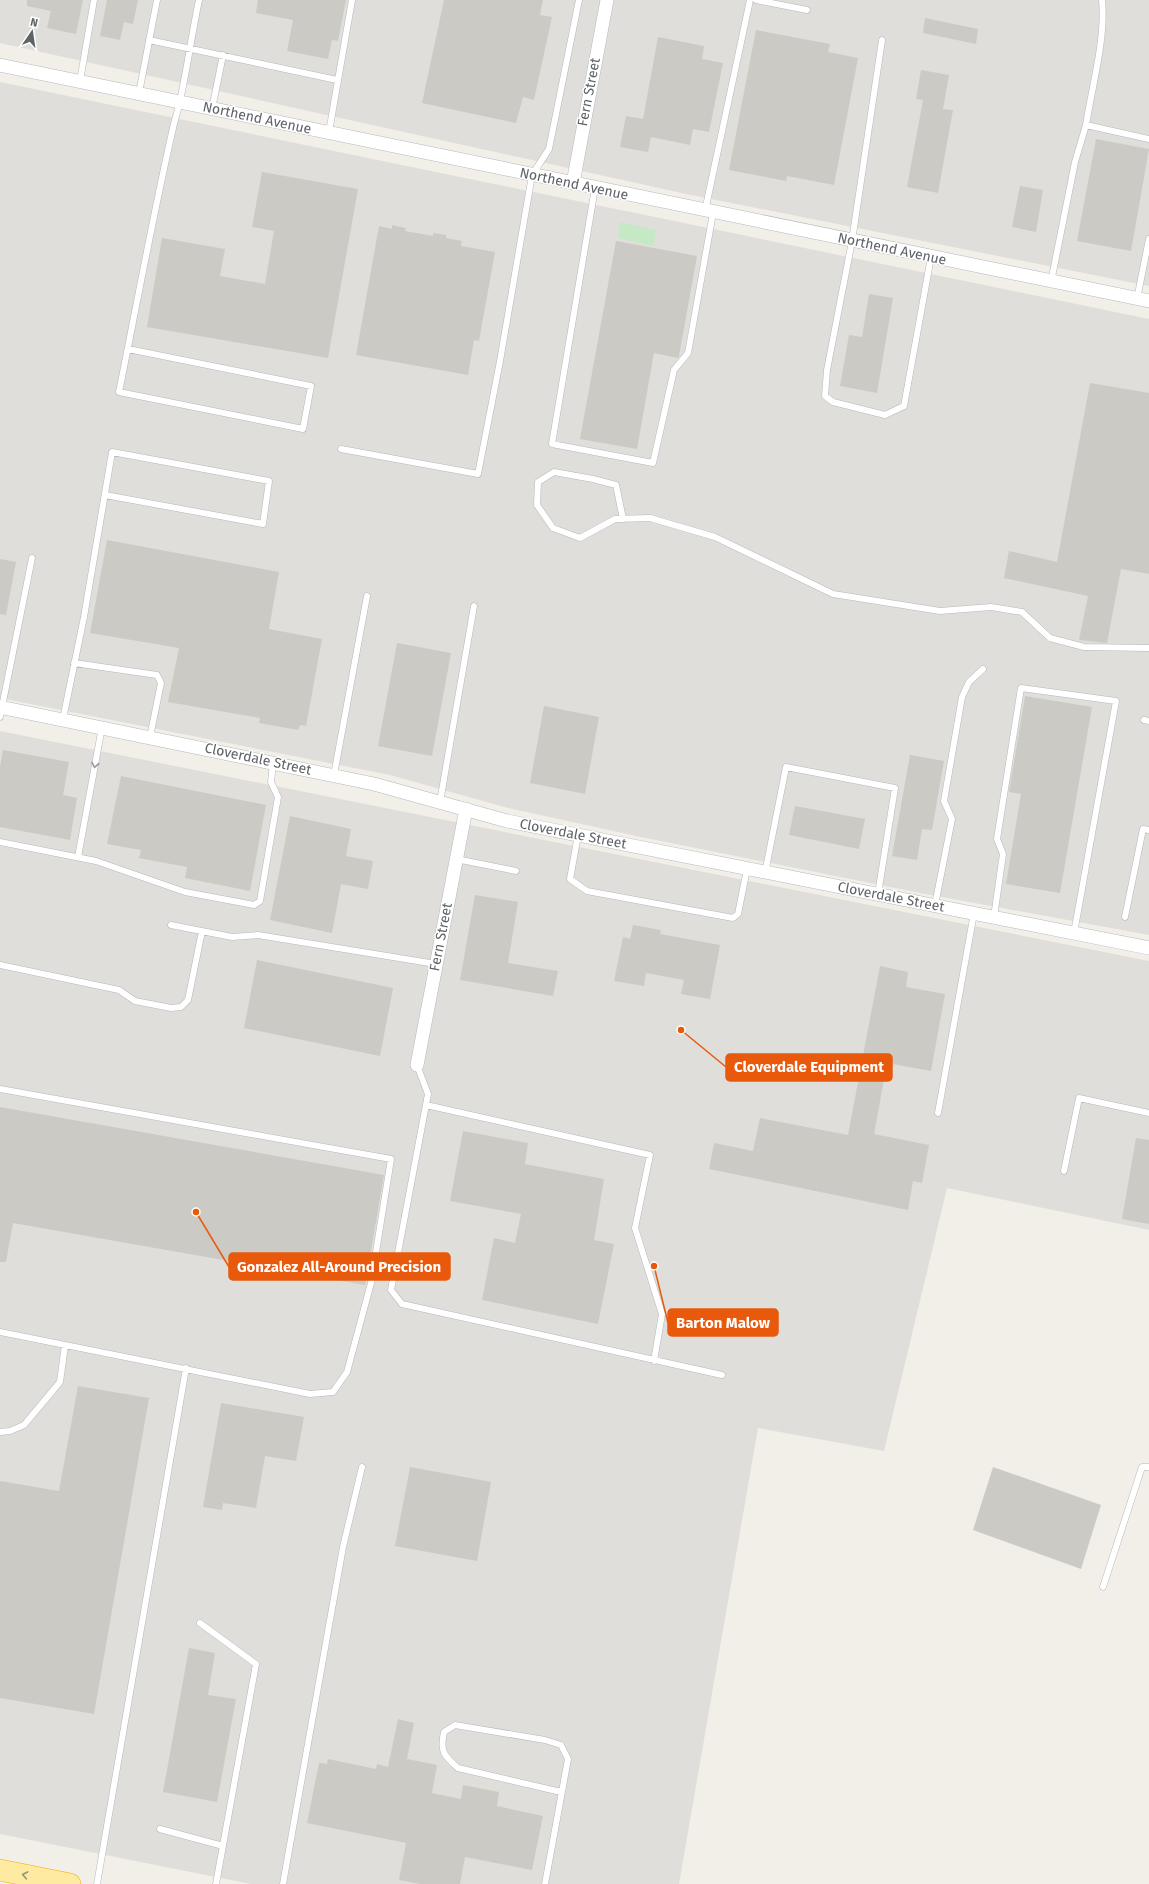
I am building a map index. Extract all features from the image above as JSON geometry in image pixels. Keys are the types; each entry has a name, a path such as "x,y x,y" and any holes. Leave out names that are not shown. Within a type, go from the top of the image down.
{"highway":[{"path":"0,1870 70,1884"}],"street":[{"name":"Fern Street","path":"573,184 607,0"},
{"name":"Northend Avenue","path":"0,65 139,93 328,134 1143,300"},
{"name":"Cloverdale Street","path":"1,710 63,719 334,775 374,784 507,821 578,836 1149,948"},
{"name":"Fern Street","path":"417,1065 466,810"}],"lane":[{"path":"80,81 94,0"},
{"path":"139,93 157,0"},
{"path":"128,349 311,386 303,429 119,392 173,128 180,102 198,0"},
{"path":"328,134 352,0"},
{"path":"342,449 478,474 500,360 532,175 549,149 579,0"},
{"path":"595,188 552,444 653,464 674,370 688,353 709,212 750,0"},
{"path":"756,0 807,10"},
{"path":"1052,282 1075,162 1086,125 1101,36 1103,10 1102,0"},
{"path":"149,40 337,80"},
{"path":"882,40 852,241 827,370 825,396 833,402 885,415 904,406 931,257"},
{"path":"212,109 223,55"},
{"path":"1086,125 1149,138"},
{"path":"1143,300 1149,240"},
{"path":"63,719 112,452 269,481 263,524 105,495"},
{"path":"623,519 616,485 554,472 538,482 537,505 553,528 580,538 615,519 623,519 650,518 715,537 832,594 940,611 992,607 1022,612 1050,638 1077,646 1110,649 1149,648"},
{"path":"1,710 32,558"},
{"path":"334,775 367,596"},
{"path":"440,802 474,606"},
{"path":"74,663 157,675 161,683 150,737"},
{"path":"935,905 952,819 944,801 962,697 969,682 983,669"},
{"path":"994,917 1003,854 997,839 1021,688 1116,701 1074,933"},
{"path":"78,857 102,727"},
{"path":"0,842 96,861 184,892 254,905 260,901 278,797 271,782 273,763"},
{"path":"765,873 786,767 895,788 878,894"},
{"path":"1125,917 1143,829 1149,830"},
{"path":"578,836 570,880 587,891 734,918 738,914 746,869"},
{"path":"456,859 516,871"},
{"path":"938,1113 974,913"},
{"path":"171,925 232,937 258,935 436,964"},
{"path":"0,965 119,990 135,1001 171,1008 181,1007 188,1000 202,931"},
{"path":"417,1065 428,1094 391,1290 402,1304 722,1375"},
{"path":"0,1089 391,1159 371,1283 347,1372 333,1392 310,1394 0,1332"},
{"path":"1064,1171 1079,1098 1149,1113"},
{"path":"426,1105 650,1155 635,1228 662,1314 654,1361"},
{"path":"0,1432 10,1431 24,1425 60,1382 65,1345"},
{"path":"97,1884 186,1368"},
{"path":"283,1884 343,1547 362,1467"},
{"path":"1103,1587 1142,1467 1149,1467"},
{"path":"200,1623 256,1664 216,1884"},
{"path":"545,1884 568,1759 561,1745 545,1740 455,1725 444,1732 441,1745 446,1758 458,1768 561,1792"},
{"path":"160,1829 223,1846"}],"shaded area":[{"path":"0,0 1149,0 1149,286 686,194 0,43"},
{"path":"0,82 1149,319 1149,935 920,893 641,837 508,808 390,775 0,698"},
{"path":"0,731 1149,961 1149,1230 947,1188 884,1451 758,1428 679,1884 251,1884 0,1834"}],"green space":[{"path":"620,222 656,230 653,246 618,238"}],"building":[{"path":"27,0 83,0 76,34 47,28 51,11 27,6"},
{"path":"107,0 138,0 133,24 124,22 120,40 100,36"},
{"path":"258,0 346,0 338,41 332,40 328,59 287,51 293,20 256,13"},
{"path":"444,0 543,0 540,15 552,17 534,100 523,97 516,123 422,103"},
{"path":"925,18 978,29 976,44 923,33"},
{"path":"756,30 830,44 828,52 858,58 834,185 787,176 786,181 729,170"},
{"path":"658,37 704,46 702,59 723,63 709,132 693,129 690,145 651,137 648,152 620,147 626,116 643,119"},
{"path":"921,70 949,75 943,109 953,110 938,193 907,187 923,100 916,99"},
{"path":"1096,139 1149,149 1131,251 1077,241"},
{"path":"262,172 358,189 328,358 147,327 162,238 225,249 220,276 265,284 274,231 252,227"},
{"path":"1020,186 1043,190 1036,232 1012,227"},
{"path":"392,225 406,228 405,231 433,236 433,233 446,235 446,238 462,241 461,246 495,252 479,341 474,340 468,375 356,355 379,226 392,229"},
{"path":"616,241 697,256 679,356 678,358 654,353 637,449 580,439"},
{"path":"869,294 893,298 877,393 840,386 849,335 862,337"},
{"path":"1090,383 1149,393 1149,574 1121,569 1107,643 1079,640 1088,596 1004,578 1009,551 1057,562"},
{"path":"107,540 279,572 269,629 322,639 306,726 300,725 298,730 259,723 260,718 168,702 179,648 90,633"},
{"path":"0,559 16,562 6,615 0,614"},
{"path":"397,643 451,653 432,756 378,746"},
{"path":"1025,696 1092,707 1060,893 1006,884 1021,794 1009,792"},
{"path":"544,706 599,717 585,794 530,783"},
{"path":"3,750 69,762 63,795 77,798 70,840 0,827 0,767"},
{"path":"910,755 944,761 932,830 922,829 917,860 892,856"},
{"path":"121,776 266,805 250,891 185,878 187,867 139,858 141,850 107,844"},
{"path":"795,806 865,819 859,849 789,835"},
{"path":"290,816 351,829 346,856 373,861 368,889 341,884 332,933 270,920"},
{"path":"475,895 518,902 508,963 558,971 553,996 460,980"},
{"path":"633,925 661,930 660,934 720,945 710,999 681,994 684,980 646,973 644,986 614,981 623,937 630,939"},
{"path":"257,960 393,988 380,1056 244,1028"},
{"path":"880,966 908,972 906,987 945,994 931,1071 887,1063 874,1134 929,1145 922,1183 913,1181 908,1210 709,1169 714,1143 753,1151 760,1118 848,1135"},
{"path":"0,1107 384,1175 365,1285 13,1223 6,1262 0,1262"},
{"path":"463,1131 528,1143 525,1164 604,1179 594,1240 614,1244 598,1324 482,1300 494,1238 515,1243 521,1214 450,1201"},
{"path":"1136,1138 1149,1140 1149,1224 1122,1219"},
{"path":"78,1386 149,1398 94,1714 0,1698 0,1481 59,1491"},
{"path":"221,1403 304,1417 296,1461 265,1456 256,1508 223,1503 222,1510 203,1507"},
{"path":"410,1467 491,1482 477,1561 395,1546"},
{"path":"993,1467 1101,1505 1081,1569 973,1530"},
{"path":"189,1648 215,1653 208,1695 236,1699 217,1802 163,1792"},
{"path":"398,1719 414,1723 407,1759 437,1765 432,1793 461,1799 463,1785 499,1792 497,1806 543,1816 532,1870 465,1857 460,1884 420,1884 399,1880 406,1843 307,1823 319,1763 327,1764 328,1759 376,1769 377,1764 388,1767"}],"place":[{"name":"Cloverdale Equipment","path":"681,1030"},
{"name":"Gonzalez All-Around Precision","path":"196,1212"},
{"name":"Barton Malow","path":"654,1266"}]}
